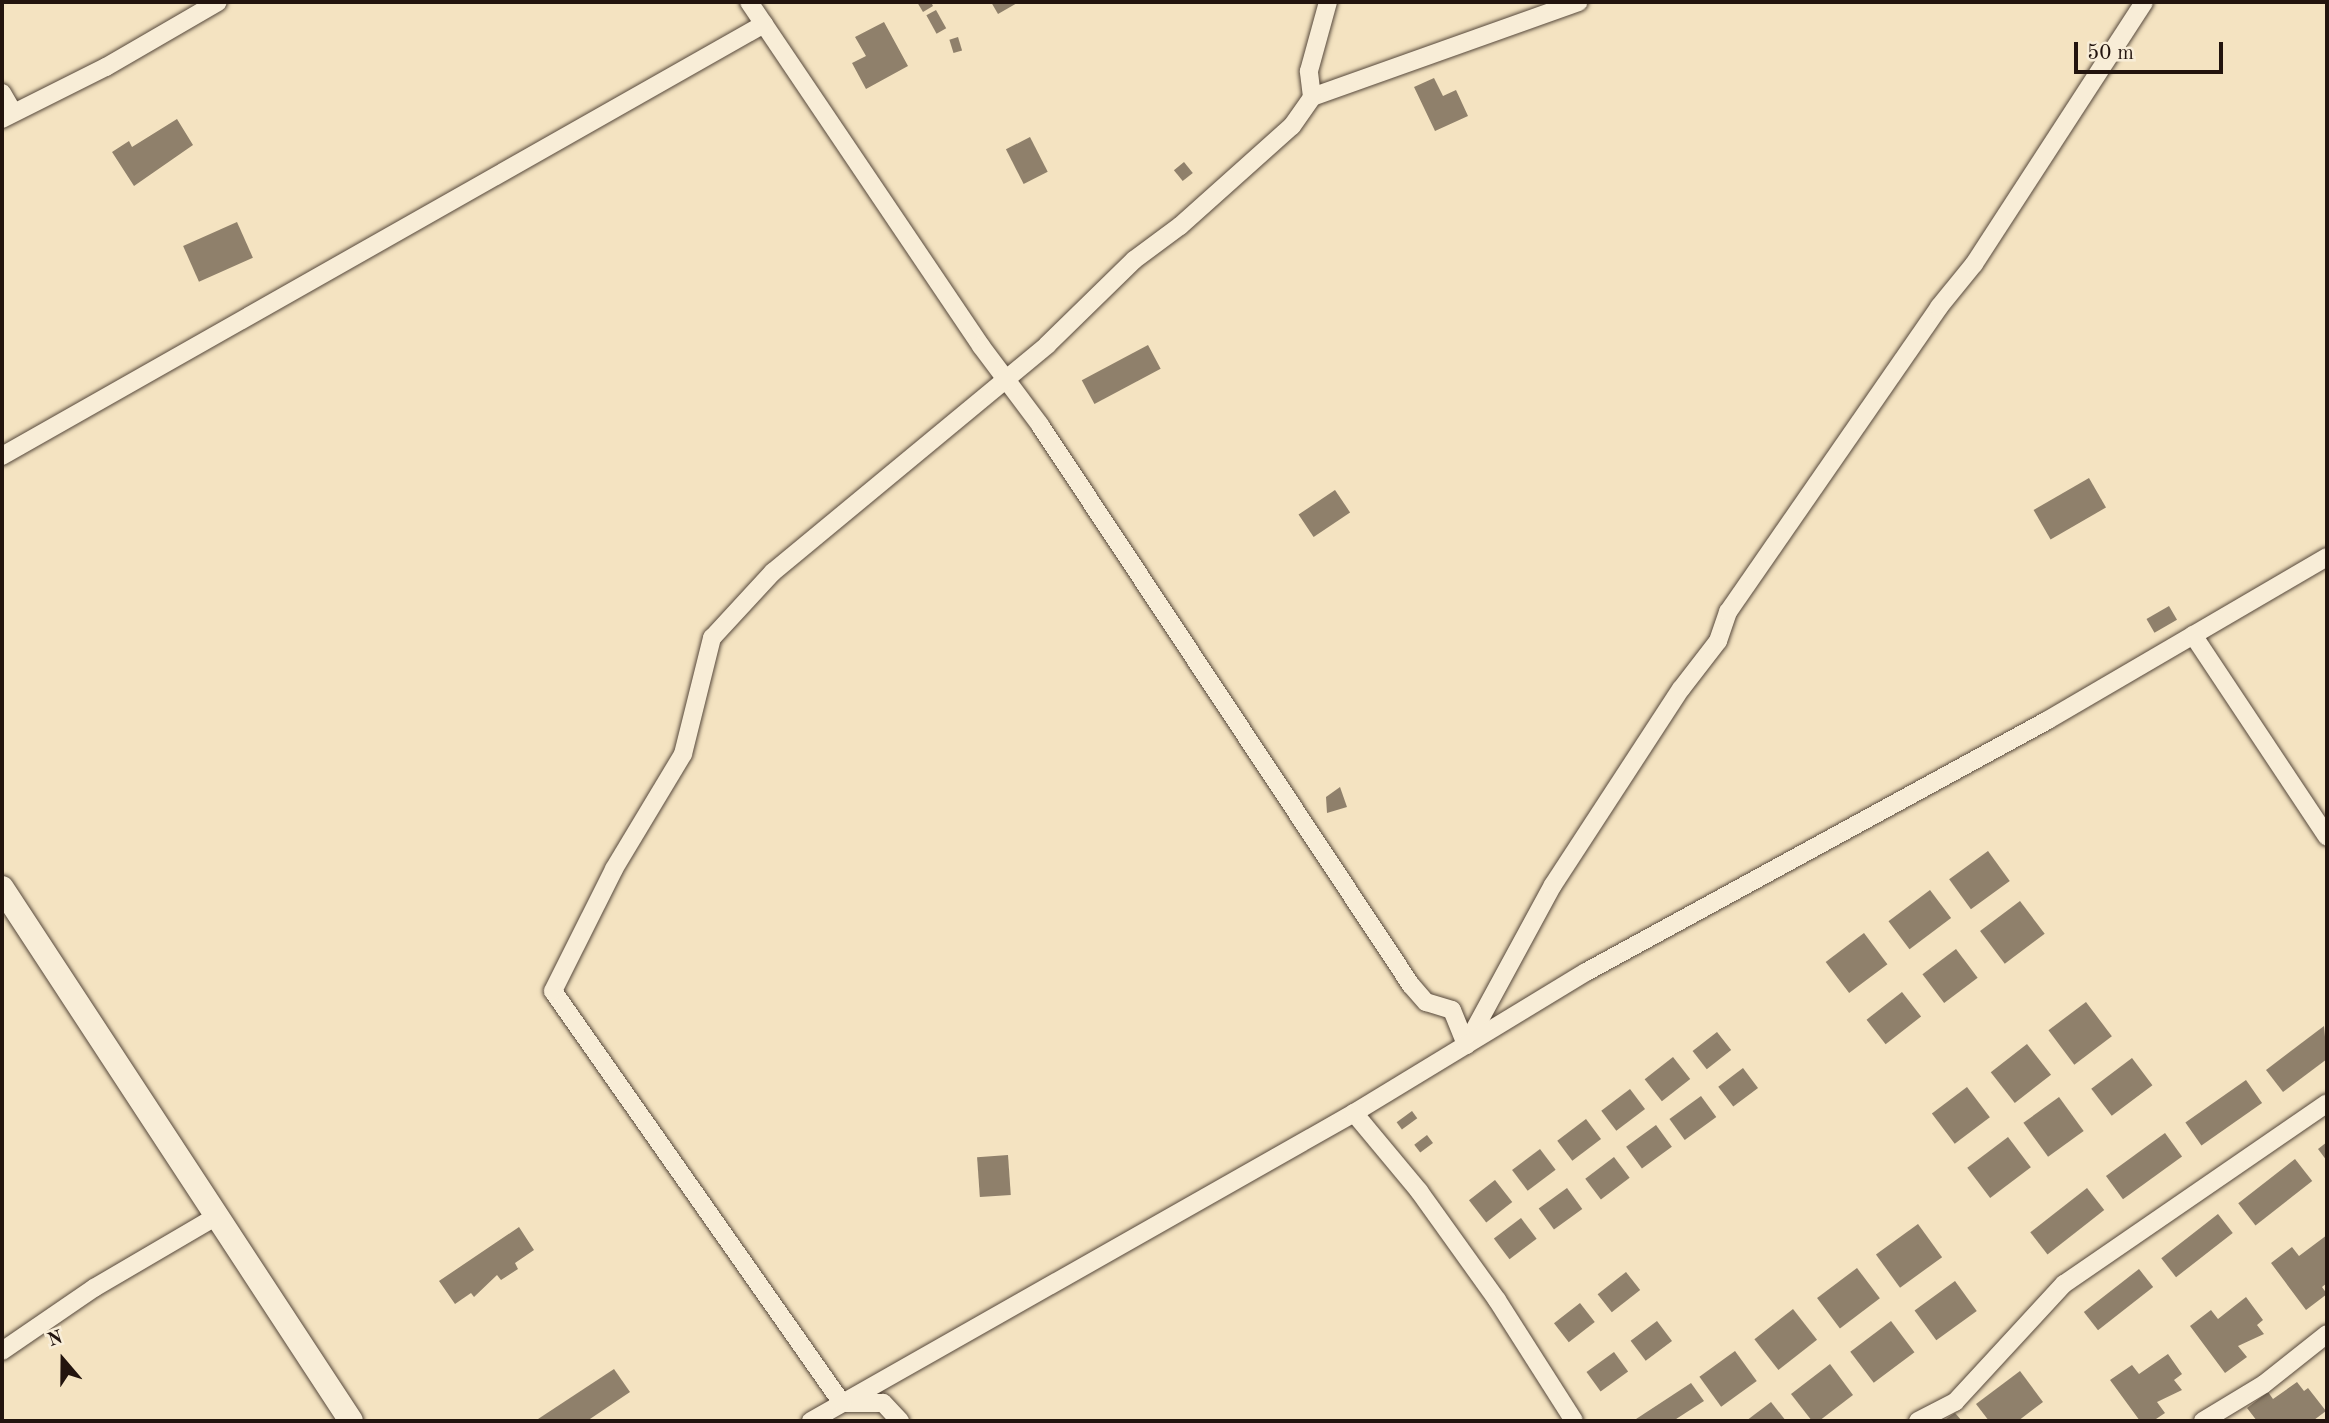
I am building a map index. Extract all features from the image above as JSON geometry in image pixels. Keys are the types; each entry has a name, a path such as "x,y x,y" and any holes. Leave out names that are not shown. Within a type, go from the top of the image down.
{"main road":[{"path":"2,888 100,1033 215,1217 351,1421"}],"street":[{"path":"2,93 8,115 106,67 218,2"},
{"path":"749,2 1006,377 1411,985 1426,1002 1452,1010 1466,1045"},
{"path":"1312,97 1309,71 1328,2"},
{"path":"842,1403 553,990 614,869 683,754 712,638 773,572 1046,345 1134,260 1180,226 1292,127 1312,97 1579,2"},
{"path":"1466,1045 1553,885 1681,688 1718,641 1728,612 1939,307 1973,264 2144,2"},
{"path":"2,456 764,24"},
{"path":"811,1421 1354,1113 1586,972 2048,720 2327,557"},
{"path":"2193,635 2327,837"},
{"path":"1918,1421 1955,1402 2018,1329 2064,1284 2327,1103"},
{"path":"1354,1113 1466,1256 1574,1421"},
{"path":"2,1350 94,1288 215,1217"},
{"path":"2203,1421 2264,1384 2327,1334"},
{"path":"842,1403 883,1403 900,1421"}],"building":[{"path":"917,2 931,2 933,6 923,12"},
{"path":"991,2 1019,2 998,14"},
{"path":"936,10 946,28 937,34 926,15"},
{"path":"884,22 908,66 866,89 852,63 866,56 855,37"},
{"path":"958,37 962,50 953,53 949,40"},
{"path":"1434,78 1443,96 1456,90 1468,116 1435,131 1414,87"},
{"path":"177,119 193,145 134,186 112,152 129,141 132,147"},
{"path":"1030,137 1048,172 1024,184 1006,149"},
{"path":"1184,162 1193,173 1183,181 1174,170"},
{"path":"237,222 253,258 199,282 183,246"},
{"path":"1148,345 1161,369 1094,404 1082,380"},
{"path":"2089,478 2106,507 2051,539 2034,510"},
{"path":"1335,490 1350,512 1314,537 1299,515"},
{"path":"2169,606 2177,620 2154,633 2146,619"},
{"path":"1340,787 1347,807 1327,813 1326,797"},
{"path":"1988,851 2010,881 1971,909 1949,879"},
{"path":"1930,890 1951,918 1910,949 1888,921"},
{"path":"2020,901 2045,934 2005,964 1980,931"},
{"path":"1864,933 1887,964 1849,993 1826,962"},
{"path":"1956,949 1978,978 1944,1003 1922,974"},
{"path":"1902,992 1921,1016 1886,1044 1867,1020"},
{"path":"2086,1002 2112,1036 2074,1065 2048,1030"},
{"path":"2324,1026 2327,1059 2283,1092 2266,1070"},
{"path":"1717,1032 1731,1050 1707,1069 1693,1051"},
{"path":"2027,1044 2051,1075 2015,1103 1991,1072"},
{"path":"1673,1057 1690,1079 1662,1101 1645,1079"},
{"path":"2132,1058 2152,1085 2112,1116 2091,1089"},
{"path":"1743,1068 1758,1088 1733,1107 1718,1087"},
{"path":"2246,1080 2262,1103 2201,1145 2185,1122"},
{"path":"1967,1087 1990,1117 1955,1144 1932,1113"},
{"path":"1630,1089 1645,1109 1616,1131 1601,1111"},
{"path":"1701,1096 1716,1117 1685,1140 1669,1119"},
{"path":"2059,1097 2084,1131 2048,1157 2023,1123"},
{"path":"1412,1111 1417,1118 1402,1129 1397,1122"},
{"path":"1586,1119 1601,1139 1572,1161 1557,1141"},
{"path":"1656,1125 1672,1147 1642,1169 1626,1147"},
{"path":"2165,1133 2182,1156 2123,1199 2106,1176"},
{"path":"1427,1135 1433,1143 1420,1153 1414,1145"},
{"path":"2008,1137 2031,1167 1990,1198 1967,1168"},
{"path":"2327,1142 2327,1161 2318,1149"},
{"path":"1540,1149 1556,1170 1528,1191 1512,1170"},
{"path":"1008,1155 1011,1195 980,1197 977,1157"},
{"path":"1614,1157 1630,1178 1601,1199 1585,1179"},
{"path":"2295,1159 2312,1181 2256,1225 2238,1203"},
{"path":"1495,1180 1512,1202 1486,1222 1469,1200"},
{"path":"1567,1188 1582,1209 1554,1230 1539,1209"},
{"path":"2087,1188 2104,1210 2048,1254 2030,1232"},
{"path":"2218,1214 2233,1233 2176,1277 2161,1258"},
{"path":"1521,1218 1537,1239 1509,1259 1494,1238"},
{"path":"1918,1224 1942,1257 1900,1288 1876,1255"},
{"path":"519,1227 534,1250 515,1263 518,1269 501,1280 497,1275 474,1297 471,1293 455,1304 439,1281"},
{"path":"2327,1235 2327,1283 2322,1287 2327,1294 2306,1310 2271,1263 2292,1247 2299,1256"},
{"path":"1857,1268 1880,1298 1840,1328 1817,1298"},
{"path":"2139,1269 2153,1287 2098,1330 2084,1312"},
{"path":"1626,1272 1640,1290 1612,1312 1598,1294"},
{"path":"1955,1281 1977,1311 1936,1340 1915,1310"},
{"path":"2246,1297 2263,1320 2257,1325 2264,1334 2238,1346 2247,1357 2225,1373 2190,1326 2211,1310 2218,1319"},
{"path":"1580,1303 1595,1322 1569,1342 1554,1323"},
{"path":"1793,1309 1817,1340 1778,1370 1754,1339"},
{"path":"1657,1321 1672,1341 1646,1361 1631,1341"},
{"path":"1891,1321 1914,1352 1874,1383 1850,1352"},
{"path":"1735,1351 1757,1381 1721,1407 1699,1377"},
{"path":"1614,1352 1628,1371 1601,1391 1586,1372"},
{"path":"2168,1354 2182,1374 2174,1380 2182,1390 2157,1402 2165,1413 2153,1421 2140,1421 2110,1380 2132,1365 2139,1374"},
{"path":"1830,1364 1853,1395 1819,1421 1812,1421 1791,1394"},
{"path":"614,1369 630,1392 587,1421 535,1421"},
{"path":"2020,1371 2043,1402 2018,1421 1989,1421 1976,1404"},
{"path":"2297,1382 2304,1391 2308,1388 2326,1411 2314,1420 2257,1421 2247,1408 2268,1392 2273,1399"},
{"path":"1691,1383 1704,1401 1673,1421 1633,1421"},
{"path":"1771,1402 1786,1421 1746,1421"},
{"path":"1955,1413 1962,1421 1943,1421"}]}
